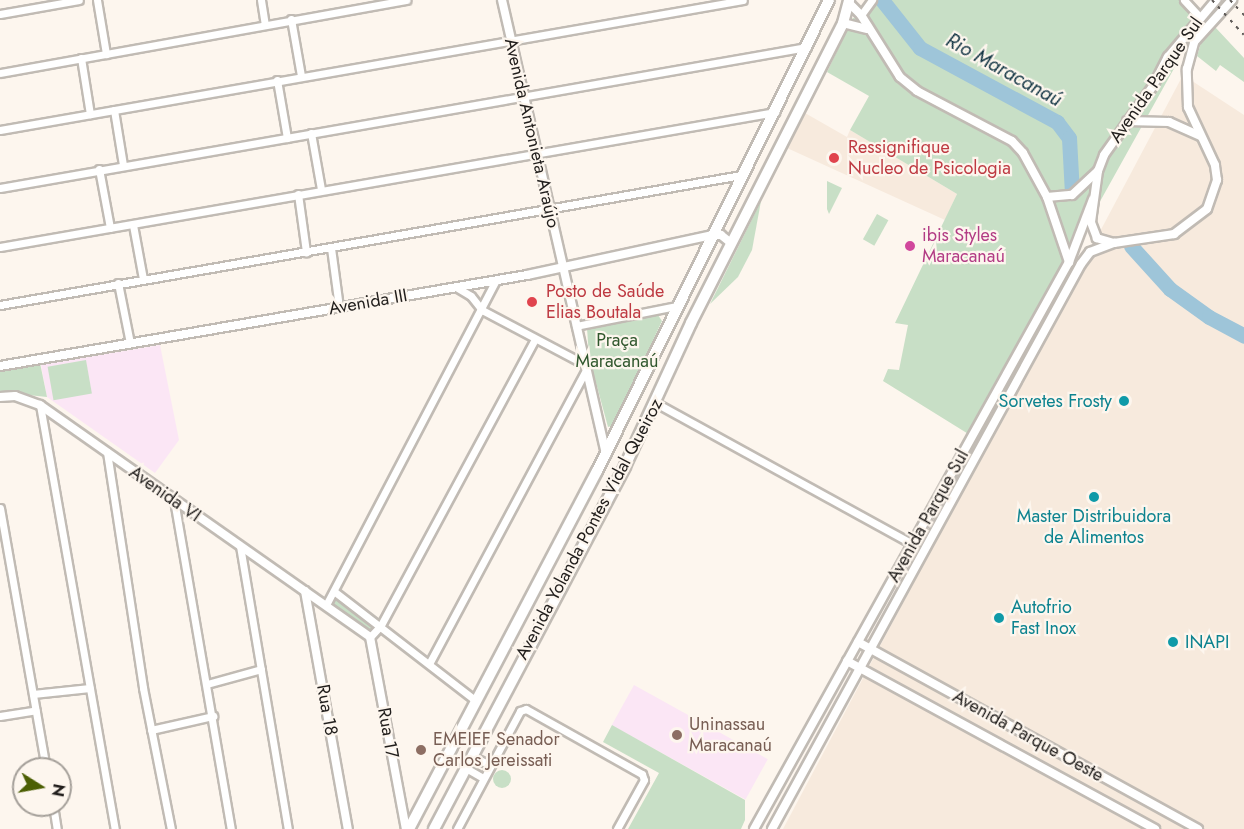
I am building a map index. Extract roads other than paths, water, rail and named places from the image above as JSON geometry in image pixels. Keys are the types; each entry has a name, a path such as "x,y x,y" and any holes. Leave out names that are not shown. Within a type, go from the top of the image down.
{"main road":[{"path":"807,47 829,0"},
{"name":"Avenida Yolanda Pontes Vidal Queiroz","path":"434,829 470,755 656,403 731,243 843,23 849,1"},
{"name":"Avenida Yolanda Pontes Vidal Queiroz","path":"407,829 606,454 676,306 807,47"},
{"path":"779,103 791,101 799,108"},
{"path":"555,551 573,561"},
{"path":"544,574 561,584"}],"street":[{"path":"0,14 74,0"},
{"path":"97,0 106,54"},
{"path":"261,0 265,24"},
{"path":"0,73 407,0"},
{"name":"Avenida Antonieta Araújo","path":"502,0 584,368 606,454"},
{"path":"0,130 743,0"},
{"path":"861,15 872,0"},
{"path":"1184,0 1200,16"},
{"name":"Avenida Parque Sul","path":"1114,243 1097,238 1093,233 1093,199 1098,171 1168,57 1200,16 1216,0"},
{"name":"Avenida Parque Sul","path":"772,829 862,669 1081,264 1090,252 1114,243 1174,234 1207,209 1217,180 1213,159 1185,95 1189,59 1200,34 1232,0"},
{"path":"849,1 861,15 867,29 900,76 917,92 1012,141 1023,153 1047,197 1069,262"},
{"path":"291,19 301,76"},
{"path":"843,23 867,29"},
{"path":"0,188 807,47"},
{"path":"81,58 90,114"},
{"path":"277,80 287,138"},
{"path":"0,247 537,153 779,103"},
{"path":"114,110 123,165"},
{"path":"1128,121 1169,122 1203,138"},
{"path":"311,133 321,189"},
{"path":"99,169 110,228"},
{"path":"1047,197 1072,195 1098,171"},
{"path":"0,305 741,175"},
{"path":"298,194 306,252"},
{"name":"Avenida Parque Sul","path":"754,829 1069,262 1093,199"},
{"path":"133,225 143,279"},
{"path":"712,236 721,236 731,243"},
{"name":"Avenida III","path":"0,366 496,280 712,236"},
{"path":"331,248 339,307"},
{"path":"326,605 335,592 496,280"},
{"path":"118,284 130,343"},
{"path":"430,662 584,368 482,310 471,296 456,287"},
{"path":"576,326 676,306"},
{"path":"370,637 381,625 535,339"},
{"name":"Avenida VI","path":"0,397 15,396 40,405 370,637"},
{"path":"656,403 913,544"},
{"path":"40,405 115,829"},
{"path":"107,452 151,730 171,829"},
{"path":"174,500 231,829"},
{"path":"0,508 44,757"},
{"path":"240,546 288,829"},
{"name":"Rua 18","path":"305,591 348,829"},
{"path":"335,592 430,662 476,700"},
{"name":"Rua 17","path":"370,637 407,829"},
{"name":"Avenida Parque Oeste","path":"858,642 1198,829"},
{"name":"Avenida Parque Oeste","path":"847,661 1155,829"},
{"path":"207,684 261,669"},
{"path":"33,694 90,688"},
{"path":"457,829 520,711 526,709 642,774 644,780 617,829"},
{"path":"0,716 36,710"},
{"path":"151,730 213,716"},
{"path":"470,755 490,765"},
{"path":"464,767 483,778"}],"waterway":[{"name":"Rio Maracanaú","path":"882,0 920,48 1057,122 1069,138 1072,193"},
{"name":"Rio Maracanaú","path":"1131,246 1170,289 1209,317 1244,336"}],"railway":[{"path":"1212,0 1244,35"},
{"path":"1230,0 1244,15"}],"place":[{"name":"Ressignifique Nucleo de Psicologia","path":"834,158"},
{"name":"ibis Styles Maracanaú","path":"910,246"},
{"name":"Posto de Saúde Elias Boutala","path":"532,302"},
{"name":"Sorvetes Frosty","path":"1124,401"},
{"name":"Master Distribuidora de Alimentos","path":"1094,497"},
{"name":"Autofrio Fast Inox","path":"999,618"},
{"name":"INAPI","path":"1173,642"},
{"name":"Uninassau Maracanaú","path":"677,735"},
{"name":"EMEIEF Senador Carlos Jereissati","path":"421,750"}],"park label":[{"name":"Praça Maracanaú","path":"617,351"}]}
